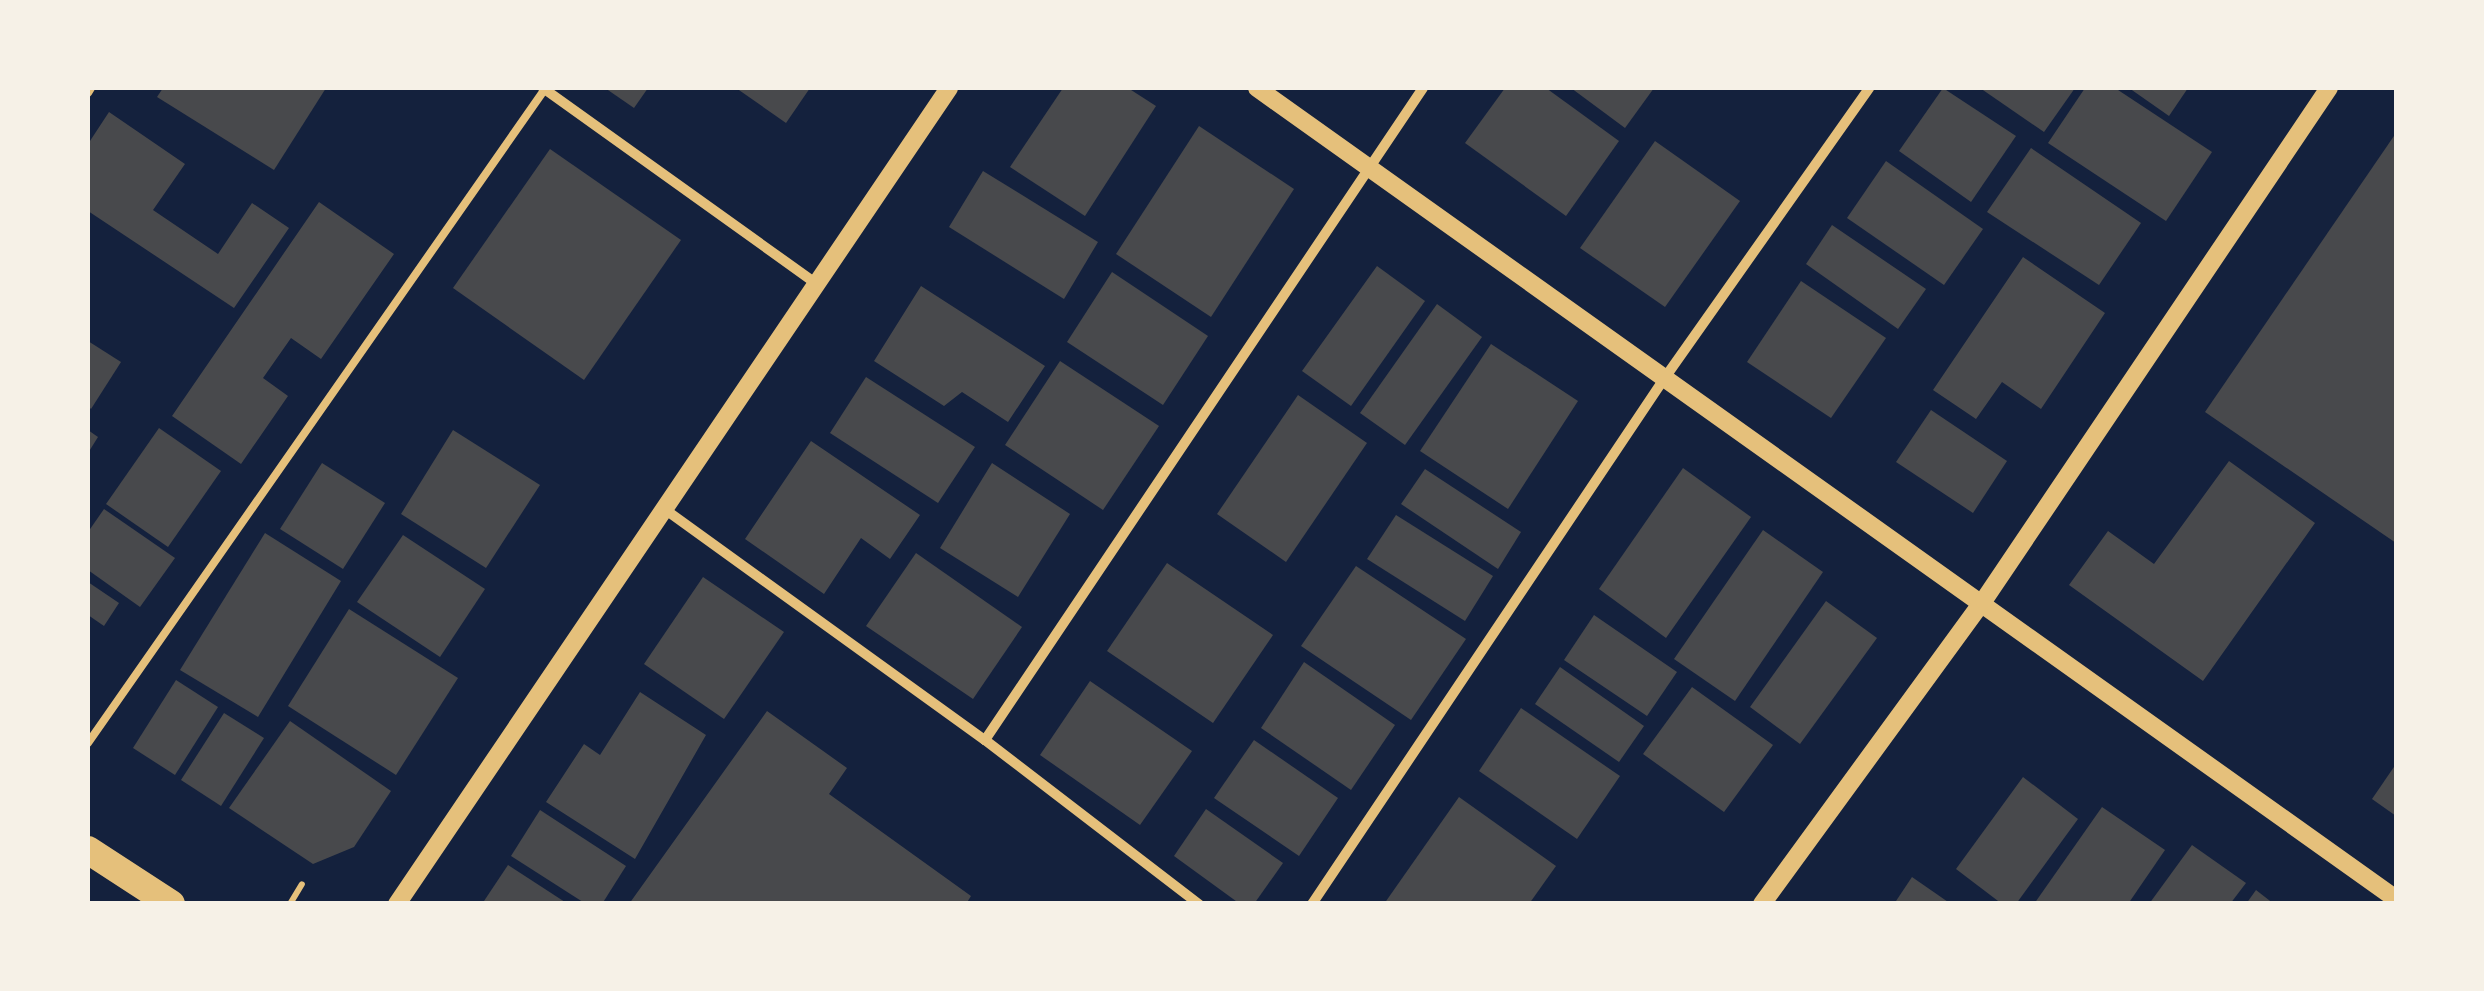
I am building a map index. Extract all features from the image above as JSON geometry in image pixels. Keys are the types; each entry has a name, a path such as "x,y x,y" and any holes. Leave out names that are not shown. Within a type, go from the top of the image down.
{"highway":[{"path":"88,850 171,904"}],"street":[{"path":"544,88 814,282"},
{"path":"397,904 948,88"},
{"path":"1256,88 1369,164 1664,379 1984,600 2396,899"},
{"path":"985,740 1423,88"},
{"path":"1312,904 1664,379 1869,88"},
{"path":"1762,904 1984,600 2330,88"},
{"path":"662,508 985,740 1198,904"}],"lane":[{"path":"88,743 544,88"}],"path":[{"path":"290,904 302,884"}],"building":[{"path":"163,88 326,88 274,170 157,97"},
{"path":"605,88 648,88 634,108"},
{"path":"736,88 810,88 786,123"},
{"path":"1063,88 1128,88 1156,106 1085,216 1010,167"},
{"path":"1505,88 1546,88 1619,141 1566,216 1465,143"},
{"path":"1571,88 1654,88 1625,128"},
{"path":"1943,88 2016,136 1971,202 1899,151"},
{"path":"1980,88 2075,88 2044,132"},
{"path":"2085,88 2115,88 2212,152 2166,221 2048,143"},
{"path":"2129,88 2188,88 2169,116"},
{"path":"109,112 185,164 153,210 218,254 252,203 289,228 234,308 88,211 88,144"},
{"path":"1199,126 1294,189 1211,317 1116,254"},
{"path":"2396,133 2396,543 2205,412"},
{"path":"1655,141 1740,201 1665,307 1580,248"},
{"path":"2031,148 2141,223 2099,285 1987,212"},
{"path":"550,149 681,240 584,380 453,288"},
{"path":"1886,161 1983,229 1944,285 1847,218"},
{"path":"983,171 1098,242 1064,299 949,227"},
{"path":"319,202 394,254 321,359 291,338 263,378 288,396 241,464 172,416"},
{"path":"1832,225 1926,289 1898,329 1806,264"},
{"path":"2023,257 2105,313 2041,409 2002,382 1976,419 1933,390"},
{"path":"1377,266 1425,301 1351,406 1302,371"},
{"path":"1112,272 1208,336 1163,405 1067,342"},
{"path":"1801,281 1886,338 1831,418 1747,362"},
{"path":"921,286 1045,366 1008,422 962,392 944,406 874,361"},
{"path":"1437,304 1482,337 1405,445 1360,413"},
{"path":"88,341 121,362 91,409 88,406"},
{"path":"1491,344 1578,401 1508,509 1420,451"},
{"path":"1060,361 1159,426 1103,510 1005,445"},
{"path":"866,377 975,447 938,503 830,433"},
{"path":"1298,395 1367,443 1286,562 1217,514"},
{"path":"1931,410 2007,461 1973,513 1896,462"},
{"path":"159,428 221,471 168,547 106,504"},
{"path":"88,430 98,437 88,453"},
{"path":"453,430 540,485 486,568 401,514"},
{"path":"811,441 920,515 890,559 861,538 824,594 745,539"},
{"path":"2229,461 2315,523 2203,681 2069,585 2108,531 2154,564"},
{"path":"322,463 385,503 343,569 280,529"},
{"path":"992,463 1070,514 1018,597 940,548"},
{"path":"1683,468 1751,517 1666,638 1599,589"},
{"path":"1425,469 1521,532 1498,569 1401,504"},
{"path":"104,509 175,558 140,607 88,570 88,532"},
{"path":"1396,515 1493,576 1465,621 1367,559"},
{"path":"1763,530 1823,572 1735,701 1674,659"},
{"path":"265,533 341,581 258,717 180,670"},
{"path":"403,535 485,589 440,657 357,602"},
{"path":"916,553 1022,627 973,699 866,626"},
{"path":"1167,563 1273,635 1213,723 1107,651"},
{"path":"1356,566 1466,639 1411,720 1301,646"},
{"path":"703,577 784,632 724,719 644,664"},
{"path":"88,582 119,603 104,626 88,615"},
{"path":"1826,601 1877,638 1800,744 1750,707"},
{"path":"349,609 458,678 396,775 288,706"},
{"path":"1594,615 1677,672 1647,716 1564,660"},
{"path":"1304,662 1395,725 1351,790 1261,728"},
{"path":"1560,667 1644,726 1619,762 1535,704"},
{"path":"176,680 218,707 175,775 133,748"},
{"path":"1090,681 1192,751 1140,825 1040,755"},
{"path":"1692,687 1773,745 1724,812 1643,754"},
{"path":"640,692 706,735 635,859 546,802 584,744 600,755"},
{"path":"1521,708 1620,776 1577,839 1479,771"},
{"path":"767,711 847,768 829,794 971,896 966,904 629,904"},
{"path":"224,713 264,738 221,806 181,780"},
{"path":"290,721 391,791 354,847 313,864 229,808"},
{"path":"1254,740 1338,798 1299,856 1214,798"},
{"path":"2396,764 2396,816 2372,799"},
{"path":"2023,777 2078,819 2016,904 2002,904 1956,869"},
{"path":"1459,797 1556,866 1529,904 1384,904"},
{"path":"2102,807 2165,850 2128,904 2034,904"},
{"path":"1206,809 1283,863 1254,904 1240,904 1174,856"},
{"path":"540,810 626,866 602,904 586,904 511,856"},
{"path":"2192,845 2246,883 2230,904 2149,904"},
{"path":"508,865 568,904 482,904"},
{"path":"1912,877 1951,904 1894,904"},
{"path":"2256,890 2274,904 2246,904"}]}
